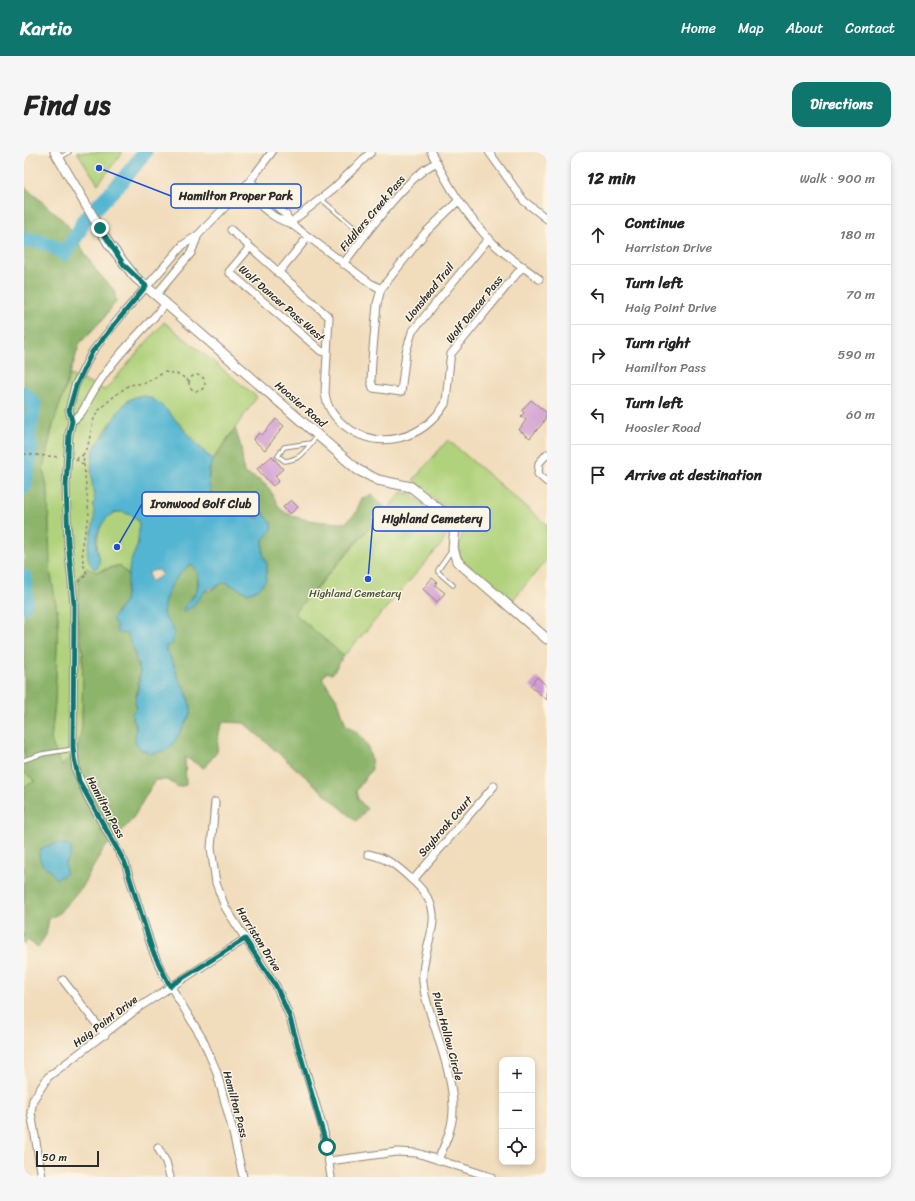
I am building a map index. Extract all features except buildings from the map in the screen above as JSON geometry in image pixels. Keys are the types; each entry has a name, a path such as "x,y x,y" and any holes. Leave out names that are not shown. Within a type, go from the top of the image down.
{"street":[{"name":"Hamilton Pass","path":"242,1177 231,1124 216,1070 202,1038 170,986 153,952 125,863 79,781 73,749 74,648 66,486 69,434 72,421 69,410 82,370 105,335 146,286 183,245 198,235 242,190 272,152"},
{"path":"242,190 280,221 290,223 321,199 371,152"},
{"path":"431,152 458,201 489,238 539,279"},
{"path":"489,152 524,201 547,219"},
{"name":"Hoosier Road","path":"57,155 120,260 146,286 367,476 386,483 411,487 444,512 455,526 453,549"},
{"name":"Fiddlers Creek Pass","path":"343,264 365,236 415,179 427,166 436,163"},
{"path":"250,181 286,215 290,223 343,264 381,289 425,233 458,201"},
{"name":"Wolf Dancer Pass","path":"231,230 329,317 325,394 327,403 332,413 354,433 388,441 400,439 415,433 431,421 446,402 448,366 452,354 523,266"},
{"name":"Hamilton Pass","path":"156,295 190,253 198,235"},
{"path":"278,273 308,237"},
{"name":"Lionshead Trail","path":"381,289 377,304 371,381 373,388 401,392 406,352 412,332 489,238"},
{"name":"Wolf Dancer Pass West","path":"250,247 229,272 321,352 327,353"},
{"path":"72,421 83,412 88,400 105,374 166,304"},
{"path":"547,454 539,463 538,474 547,482"},
{"path":"453,549 454,557 460,565 547,639"},
{"name":"Saybrook Court","path":"413,880 494,786"},
{"name":"Harriston Drive","path":"215,802 211,848 216,884 225,907 276,986 289,1015 324,1132 331,1177"},
{"name":"Plum Hollow Circle","path":"368,854 388,860 413,880 430,900 434,917 423,973 424,985 426,999 453,1098 452,1122 438,1160"},
{"name":"Haig Point Drive","path":"42,1177 31,1112 33,1100 48,1077 170,986 245,939"},
{"path":"63,980 105,1035"},
{"path":"158,1148 166,1162 170,1177"},
{"path":"329,1161 396,1152 417,1153 491,1177"}],"lane":[{"path":"57,155 69,152"},
{"path":"321,199 365,236"},
{"path":"311,443 284,447 278,456 285,461 297,459 303,455 318,435"},
{"path":"453,549 438,570 438,572 453,585"},
{"path":"24,760 42,754 73,749"}],"path":[{"path":"72,584 78,583 87,574 83,564 82,542 89,516 83,455 88,445 94,418 98,412 129,384 145,383 165,372 180,375 189,381 189,386 194,391 199,391 204,386 204,380 200,376 195,376 189,381"},
{"path":"24,454 40,455"},
{"path":"76,459 83,455"}],"green space":[{"path":"77,152 123,152 98,184"},
{"path":"24,186 66,223 95,269 114,290 116,301 104,318 80,343 53,425 43,468 48,492 50,569 58,617 55,702 51,740 61,766 77,752 82,727 83,653 77,621 79,576 86,568 97,572 120,565 129,576 125,601 116,612 130,638 136,662 140,670 135,703 137,708 133,719 136,727 137,743 142,751 177,737 179,731 190,715 191,708 186,691 177,676 175,666 165,647 175,631 163,615 165,600 175,580 191,564 198,572 197,590 183,609 185,612 205,591 210,591 225,582 248,593 259,589 267,564 263,554 263,538 269,533 258,519 244,508 223,504 209,489 208,482 211,463 235,428 241,447 244,473 265,484 282,510 288,514 312,521 345,523 355,514 362,498 372,495 386,508 294,613 344,656 332,674 327,672 322,678 338,701 346,725 358,733 366,743 372,769 356,791 358,799 367,809 356,821 244,723 223,722 219,733 217,752 204,768 185,757 186,785 178,787 168,780 155,780 132,820 103,850 81,888 58,914 49,919 46,935 38,947 27,940 24,944 24,787 35,781 24,772"},
{"path":"164,322 257,397 213,459 207,455 168,412 151,398 145,396 138,396 127,401 100,440 95,454 92,478 95,501 93,505 96,518 89,543 100,558 97,544 100,529 108,516 114,513 124,512 137,519 139,533 129,576 120,565 79,576 77,621 83,653 82,727 77,752 61,767 51,740 55,702 58,617 50,569 48,492 43,468 53,425 70,375 105,390"},
{"path":"448,440 547,525 547,559 511,602 460,558 459,548 462,529 459,520 413,480"},
{"name":"Highland Cemetary","path":"402,492 411,494 446,522 449,532 441,545 344,656 294,613"},
{"path":"24,772 35,781 24,787"}],"water":[{"path":"139,396 146,397 153,399 160,404 173,416 190,438 213,459 210,465 208,478 210,490 217,500 226,506 252,512 252,515 258,519 261,514 264,514 272,524 272,530 263,539 263,554 267,564 266,580 259,589 248,593 225,582 205,591 192,607 184,612 183,609 193,597 197,589 199,580 195,567 191,564 180,574 171,586 165,600 163,615 171,625 174,635 172,644 165,647 175,667 177,676 186,691 191,708 190,715 172,746 164,751 150,754 138,747 135,741 136,725 131,714 137,708 135,703 140,676 138,664 128,636 126,633 123,634 117,632 116,625 112,620 125,601 130,563 138,544 139,524 137,519 122,512 117,512 107,517 98,532 96,542 99,558 98,567 94,569 89,562 88,554 88,547 94,522 93,505 95,501 92,475 92,454 96,445 105,434 119,411 133,398","holes":["156,570 160,571 162,575 153,581 150,580 149,572"]},
{"path":"53,844 67,844 71,847 70,856 65,863 66,874 56,879 49,869 46,868 40,861 39,853 42,848"}],"waterway":[{"path":"24,242 26,240 41,242 51,245 64,254 79,232 83,221 122,181 145,152"},
{"path":"24,393 34,404 28,439 31,446 24,487"},
{"path":"24,577 26,600 24,606"}],"place":[{"name":"Hamilton Proper Park","path":"99,168"},
{"name":"Ironwood Golf Club","path":"117,547"},
{"name":"Highland Cemetery","path":"368,579"}],"route":[{"path":"100,228 124,265 146,286 92,352 82,370 69,410 72,421 69,434 66,486 68,542 74,604 73,746 76,770 86,796 125,863 153,952 170,986 245,939 276,986 289,1015 309,1079 327,1147"}]}
